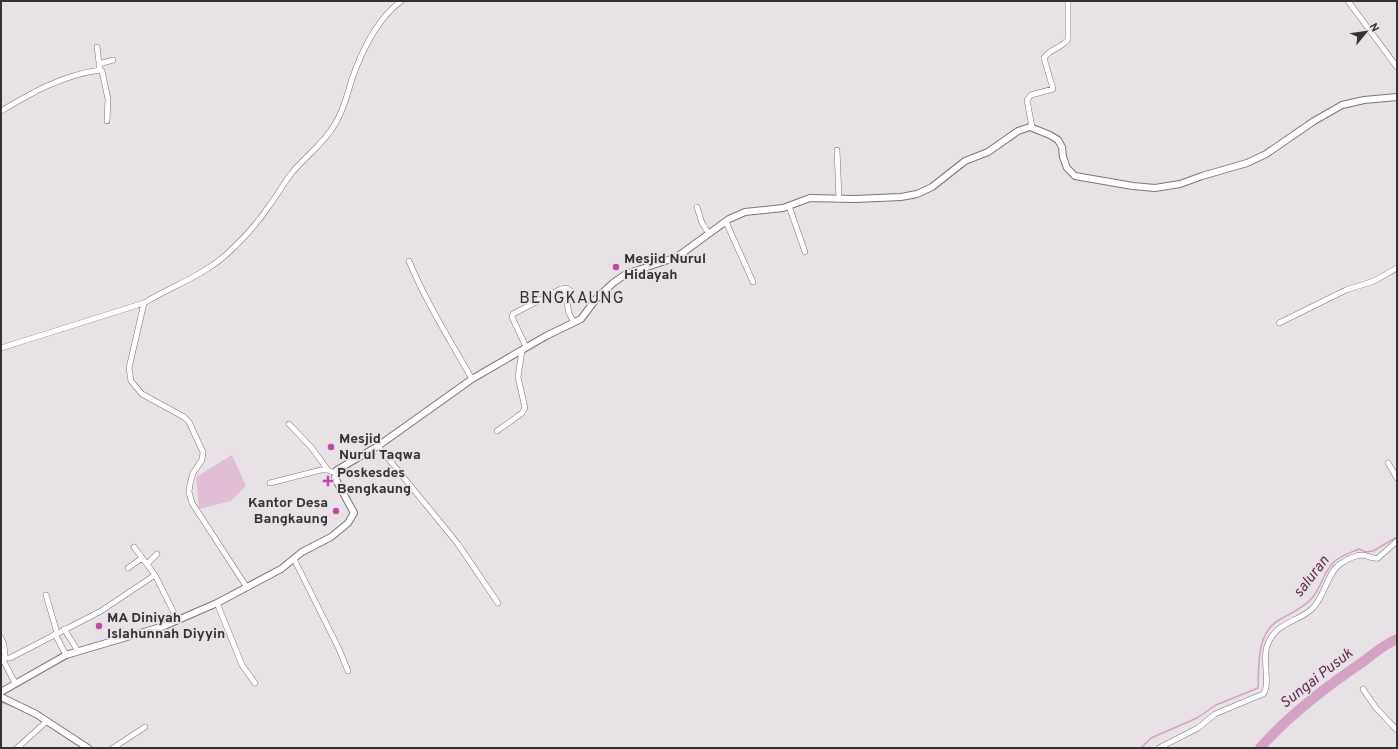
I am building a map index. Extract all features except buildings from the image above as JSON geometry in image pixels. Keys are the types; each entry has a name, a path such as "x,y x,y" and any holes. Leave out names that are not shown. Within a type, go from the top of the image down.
{"street":[{"path":"1,348 144,303 194,276 229,252 261,217 291,174 319,146 333,129 343,108 355,70 365,49 378,25 401,1"},
{"path":"1032,127 1027,100 1030,96 1053,89 1044,58 1047,54 1065,43 1068,39 1068,1"},
{"path":"1348,1 1397,67"},
{"path":"97,47 99,67 102,71 108,99 107,121"},
{"path":"1,111 23,98 69,76 99,67 113,60"},
{"path":"335,473 338,469 378,446 472,379 524,348 574,323 584,316 596,299 619,278 637,269 676,257 726,222 745,212 780,209 810,198 839,199 901,197 917,194 932,187 954,168 970,158 988,152 1018,131 1032,127 1050,134 1058,140 1062,147 1063,157 1067,168 1072,175 1111,184 1155,188 1180,184 1202,176 1248,164 1266,154 1314,120 1342,106 1364,100 1397,98"},
{"path":"837,150 839,199"},
{"path":"789,206 805,252"},
{"path":"697,207 702,223 709,234"},
{"path":"726,222 753,282"},
{"path":"409,261 424,297 472,379"},
{"path":"1278,323 1346,290 1374,280 1397,268"},
{"path":"564,288 569,313 574,323"},
{"path":"564,288 571,291"},
{"path":"497,432 522,413 525,408 518,377 524,348 512,317 513,314 564,288"},
{"path":"144,303 129,368 131,381 142,394 184,417 189,422 203,452 202,460 193,473 190,484 190,497 192,503 246,586"},
{"path":"289,424 311,447 328,470"},
{"path":"378,446 458,544 498,603"},
{"path":"1388,463 1397,478"},
{"path":"270,483 315,471 328,470 335,473"},
{"path":"1,692 66,655 78,650 138,635 218,603 294,559 302,552 325,541 348,523 353,515 353,509 336,479 335,473"},
{"path":"1159,748 1198,728 1215,714 1263,694 1266,687 1266,650 1276,632 1284,625 1303,616 1316,604 1340,565 1360,555 1378,558 1397,541"},
{"path":"134,546 155,575 178,620"},
{"path":"147,564 156,554"},
{"path":"128,568 142,558"},
{"path":"294,559 339,648 348,671"},
{"path":"3,660 10,658 100,611 155,575"},
{"path":"46,595 56,634 66,655"},
{"path":"218,603 242,665 255,683"},
{"path":"64,629 78,650"},
{"path":"1,638 4,645 3,660 15,683"},
{"path":"1363,689 1376,708 1397,730"},
{"path":"1,697 87,748"},
{"path":"18,748 45,723"},
{"path":"113,748 145,726"}],"shaded area":[{"path":"232,455 246,486 231,501 199,509 196,477"}],"waterway":[{"name":"saluran","path":"1141,748 1151,738 1197,718 1216,705 1258,688 1260,651 1266,633 1272,626 1279,620 1309,602 1318,590 1329,568 1337,559 1359,549 1366,552 1373,551 1397,537"},
{"name":"Sungai Pusuk","path":"1260,748 1283,724 1336,680 1388,643 1397,639"},
{"path":"1,702 18,708"},
{"name":"saluran","path":"34,716 82,748"}],"place":[{"name":"Mesjid Nurul Hidayah","path":"616,267"},
{"name":"Mesjid Nurul Taqwa","path":"331,447"},
{"name":"Poskesdes Bengkaung","path":"328,481"},
{"name":"Kantor Desa Bangkaung","path":"336,511"},
{"name":"MA Diniyah Islahunnah Diyyin","path":"99,626"}],"district":[{"name":"BENGKAUNG","path":"572,299"}]}
